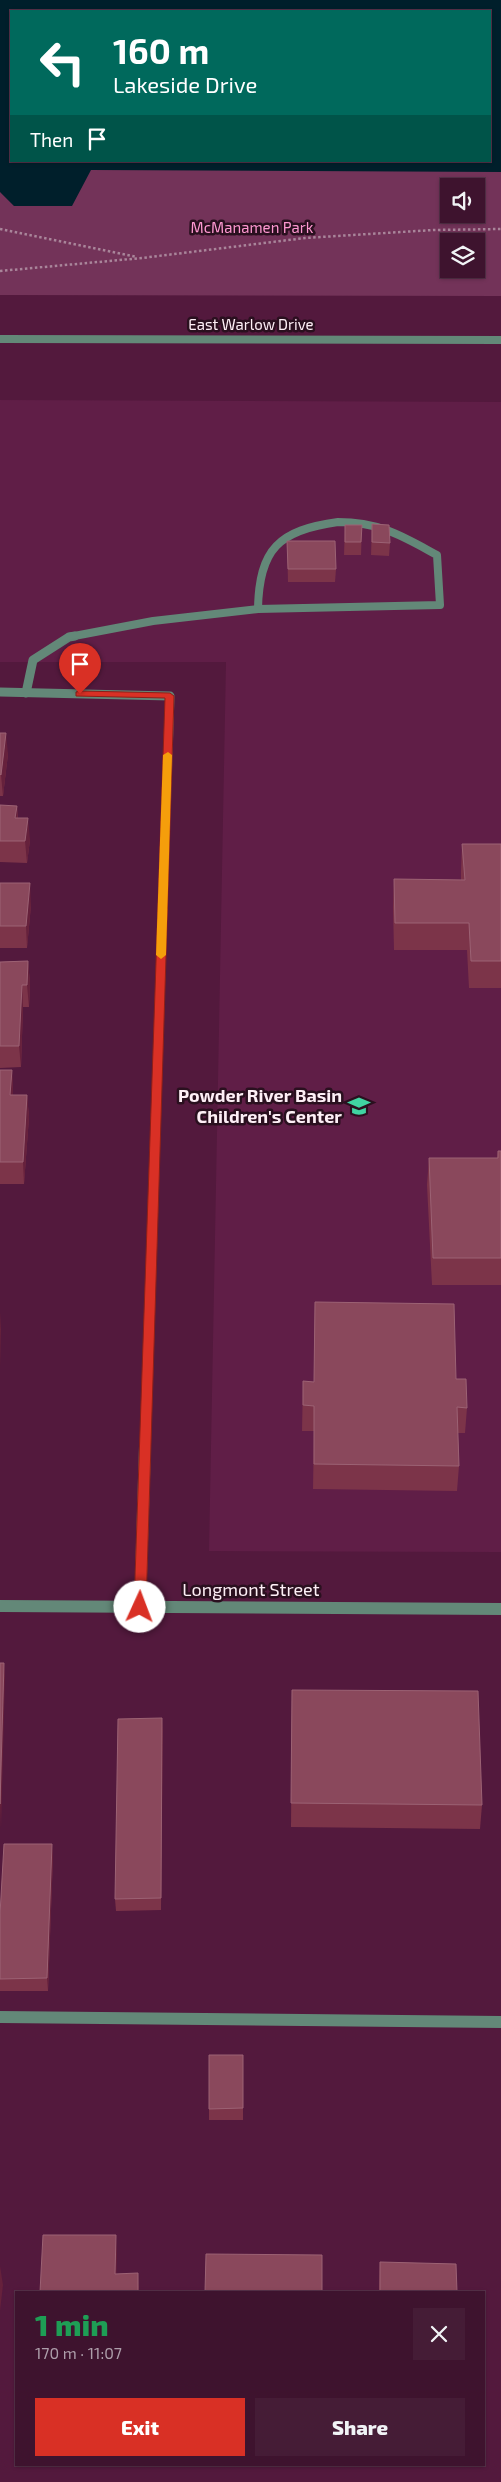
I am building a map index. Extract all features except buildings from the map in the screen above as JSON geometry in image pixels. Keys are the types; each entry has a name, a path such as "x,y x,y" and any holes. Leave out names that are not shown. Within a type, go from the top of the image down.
{"street":[{"name":"East Warlow Drive","path":"0,338 501,340"},
{"path":"26,692 33,660 69,636 153,621 258,609 440,604 437,555 383,527 344,521 302,530 270,551 258,581 258,609"},
{"path":"0,692 170,696 140,1607"},
{"name":"Longmont Street","path":"0,1606 501,1609"},
{"path":"0,2016 501,2022"}],"path":[{"path":"0,228 142,258"},
{"path":"0,271 142,258 305,238 433,230 501,229"}],"shaded area":[{"name":"Powder River Basin Children's Center","path":"0,400 501,402 501,1552 209,1551 226,662 0,662"}],"green space":[{"name":"McManamen Park","path":"0,0 501,0 501,296 0,295"}],"water":[{"path":"0,0 501,0 501,172 91,170 72,206 14,206 0,192"}],"slow traffic":[{"path":"161,955 168,755"}],"place":[{"name":"Powder River Basin Children's Center","path":"359,1106"}],"route":[{"path":"80,694 170,696 140,1607"}]}
